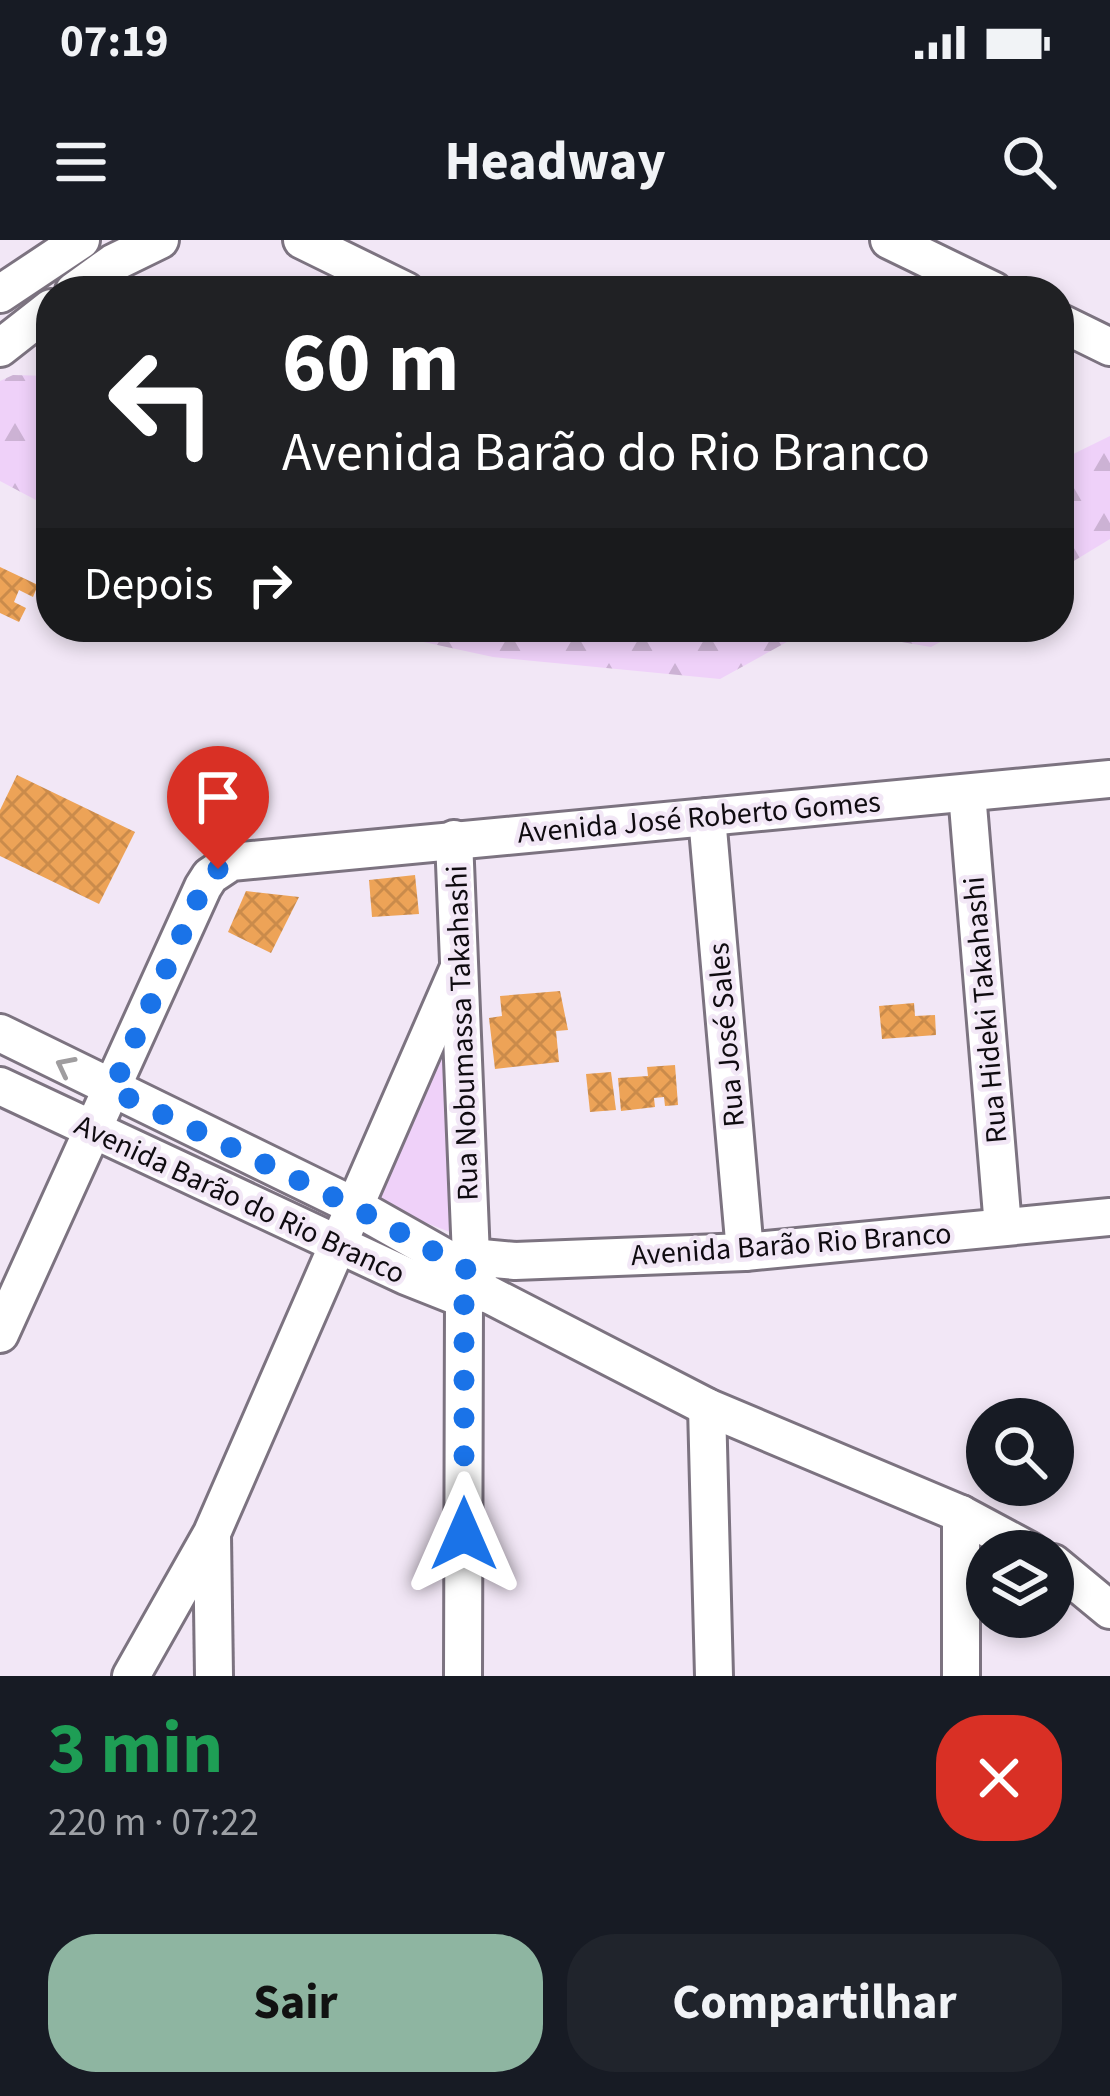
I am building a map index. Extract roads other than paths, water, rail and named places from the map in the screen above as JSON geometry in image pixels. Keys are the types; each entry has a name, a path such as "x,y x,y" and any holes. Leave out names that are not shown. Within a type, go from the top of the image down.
{"street":[{"path":"0,294 81,240"},
{"path":"95,276 160,240"},
{"path":"302,240 375,276"},
{"path":"889,240 963,276"},
{"path":"0,348 36,320"},
{"path":"1074,329 1110,347"},
{"name":"Avenida José Roberto Gomes","path":"112,1090 203,887 231,862 1110,779"},
{"name":"Rua Hideki Takahashi","path":"967,793 1003,1226"},
{"name":"Rua José Sales","path":"707,817 746,1252"},
{"name":"Rua Nobumassa Takahashi","path":"454,839 472,1279 463,1676"},
{"path":"131,1676 212,1533 462,963"},
{"name":"Avenida Barão do Rio Branco","path":"0,1033 354,1207 472,1279 707,1407 991,1530"},
{"name":"Avenida Barão do Rio Branco","path":"0,1086 337,1245 472,1279"},
{"path":"0,1334 112,1090"},
{"name":"Avenida Barão Rio Branco","path":"472,1279 514,1261 746,1252 1110,1217"},
{"path":"707,1407 714,1676"},
{"path":"961,1514 961,1676"},
{"path":"212,1533 214,1676"},
{"path":"1074,1581 1110,1610"}]}
